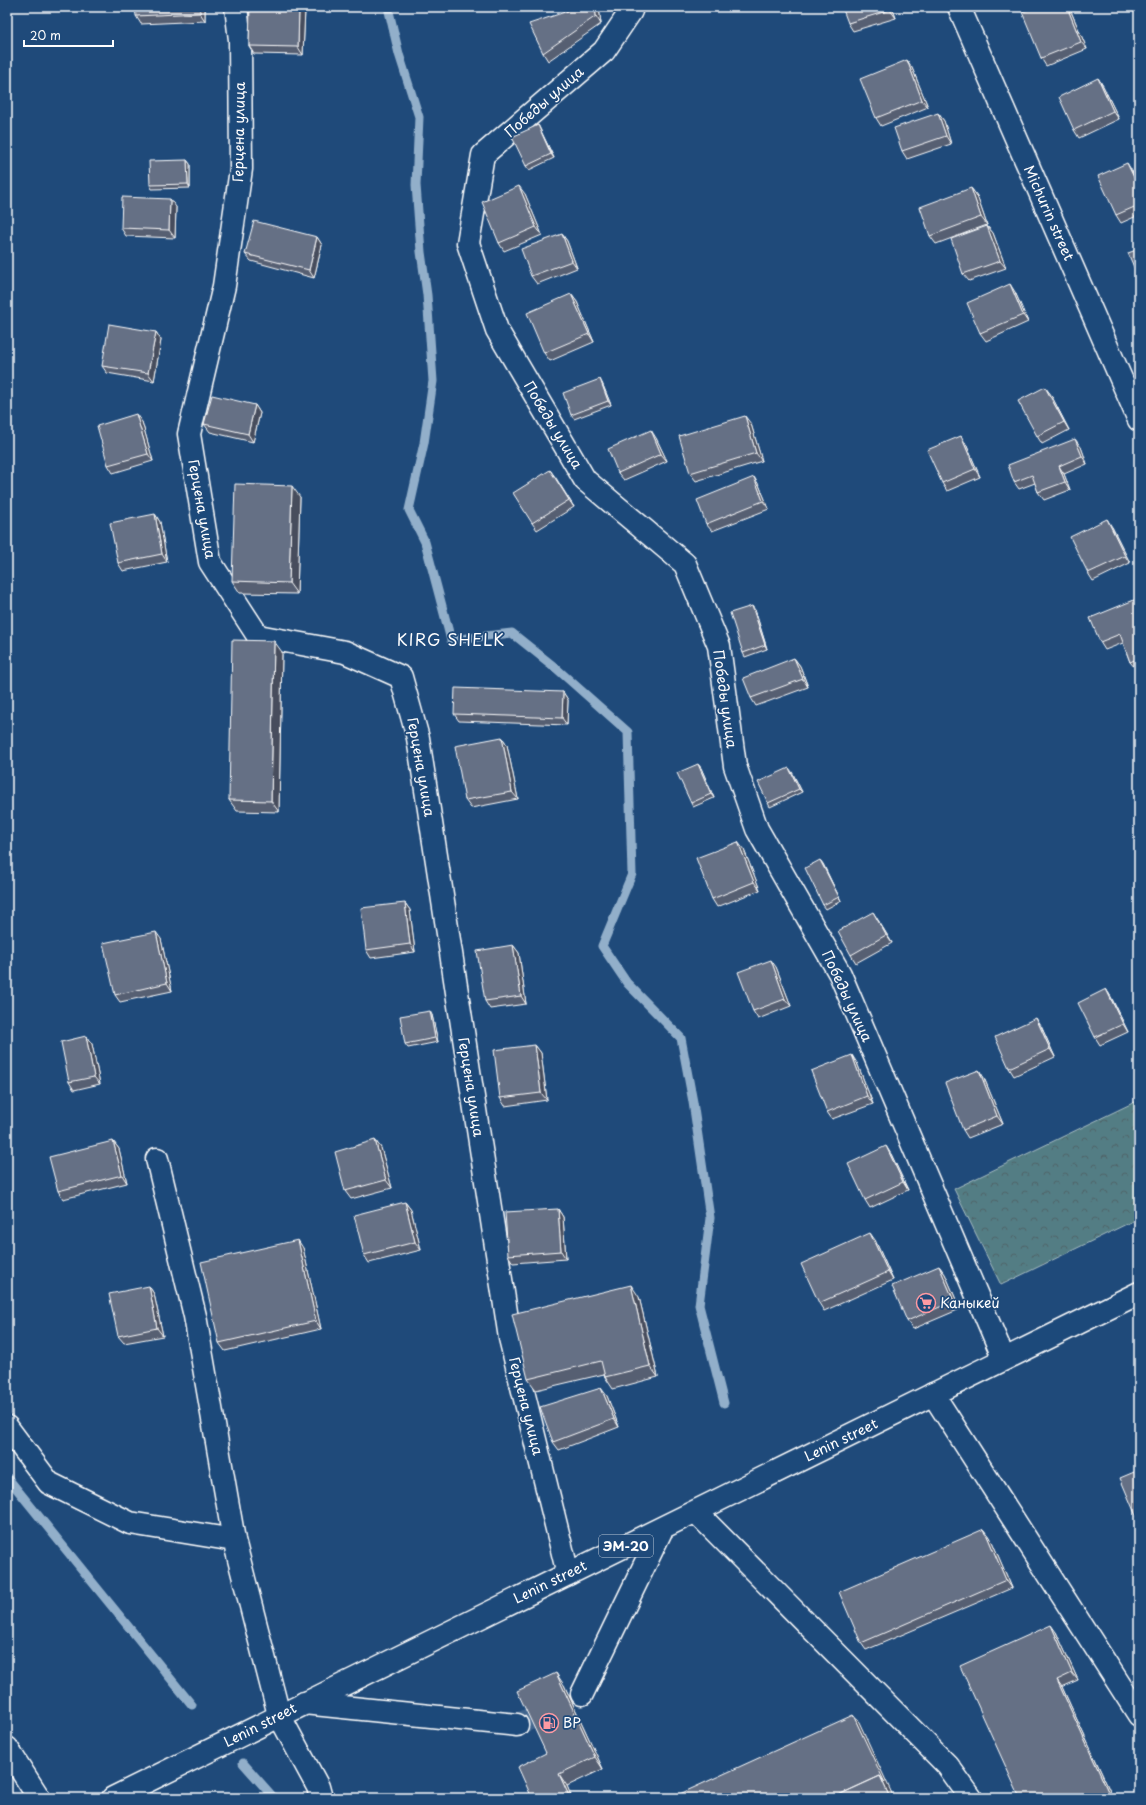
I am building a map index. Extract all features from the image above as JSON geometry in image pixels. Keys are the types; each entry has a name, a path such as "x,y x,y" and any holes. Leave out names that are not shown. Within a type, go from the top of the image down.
{"street":[{"name":"Герцена улица","path":"236,7 240,40 241,169 224,286 188,434 210,562 258,636 345,652 401,677 418,738 510,1338 568,1574"},
{"name":"Победы улица","path":"629,7 631,11 604,51 483,155 468,244 497,330 585,480 684,564 719,646 735,766 757,829 840,974 1004,1359"},
{"name":"Michurin street","path":"959,7 1139,420"},
{"path":"157,1159 195,1316 234,1540 280,1715 318,1787 321,1798"},
{"name":"Lenin street","path":"113,1798 1139,1293"},
{"path":"933,1394 1139,1715"},
{"path":"7,1427 49,1483 116,1517 130,1523 234,1540"},
{"path":"696,1512 948,1766 971,1798"},
{"path":"582,1694 662,1529"},
{"path":"304,1703 517,1725"},
{"path":"7,1748 39,1798"}],"green space":[{"path":"1139,1100 1139,1218 1001,1285 954,1189"}],"building":[{"path":"135,7 200,7 200,13 136,16"},
{"path":"250,7 299,7 298,47 249,46"},
{"path":"567,7 595,7 596,16 543,53 529,24 568,11"},
{"path":"842,7 889,7 890,10 848,23"},
{"path":"1035,7 1067,7 1081,42 1041,58 1022,12"},
{"path":"907,60 922,100 876,118 860,79"},
{"path":"1098,78 1113,111 1074,130 1059,97"},
{"path":"938,113 946,136 902,151 894,128"},
{"path":"538,125 551,154 526,166 512,137"},
{"path":"187,160 188,184 150,185 149,161"},
{"path":"1127,163 1139,188 1139,205 1116,215 1098,176"},
{"path":"519,186 536,227 499,243 482,202"},
{"path":"971,188 981,217 930,236 920,207"},
{"path":"122,197 170,199 169,230 121,228"},
{"path":"254,221 317,237 309,270 245,254"},
{"path":"987,226 1000,261 963,274 951,239"},
{"path":"562,234 572,261 531,276 521,249"},
{"path":"1139,249 1139,279 1128,253"},
{"path":"1010,284 1023,315 980,333 967,303"},
{"path":"571,294 589,334 544,353 527,313"},
{"path":"109,324 156,332 148,373 102,366"},
{"path":"600,379 608,401 571,415 563,393"},
{"path":"1045,387 1064,422 1037,436 1018,401"},
{"path":"212,395 255,405 248,434 204,424"},
{"path":"136,414 148,454 108,465 97,426"},
{"path":"745,416 756,453 690,473 679,436"},
{"path":"651,430 661,454 618,473 608,449"},
{"path":"961,436 975,469 942,483 927,450"},
{"path":"1075,439 1082,456 1059,466 1065,482 1038,492 1032,475 1014,482 1008,465"},
{"path":"550,470 569,500 532,523 513,493"},
{"path":"754,477 763,501 706,524 697,500"},
{"path":"235,484 292,486 289,583 232,581"},
{"path":"155,514 162,554 118,563 110,523"},
{"path":"1107,519 1125,556 1088,573 1070,537"},
{"path":"1139,598 1139,658 1130,662 1120,634 1100,642 1090,618"},
{"path":"752,606 765,645 743,653 730,613"},
{"path":"232,640 274,641 271,801 229,800"},
{"path":"794,658 803,679 751,698 743,678"},
{"path":"455,688 563,692 562,718 454,714"},
{"path":"502,737 512,792 465,800 455,746"},
{"path":"698,764 711,794 691,803 677,773"},
{"path":"789,768 799,789 768,803 758,782"},
{"path":"738,842 754,882 712,899 696,858"},
{"path":"820,860 839,897 823,905 805,868"},
{"path":"405,903 410,944 366,950 361,908"},
{"path":"873,912 886,935 851,955 838,931"},
{"path":"156,932 167,983 115,995 103,943"},
{"path":"513,945 521,996 485,1001 477,951"},
{"path":"771,960 785,999 753,1011 738,972"},
{"path":"1106,989 1123,1024 1095,1037 1078,1003"},
{"path":"430,1011 435,1038 405,1044 400,1016"},
{"path":"1036,1018 1050,1049 1009,1068 995,1037"},
{"path":"86,1036 94,1077 69,1082 61,1042"},
{"path":"535,1045 541,1093 500,1098 494,1050"},
{"path":"852,1055 867,1096 827,1112 811,1071"},
{"path":"979,1070 997,1116 963,1130 945,1083"},
{"path":"375,1140 386,1180 345,1191 335,1152"},
{"path":"113,1141 122,1175 58,1191 49,1157"},
{"path":"886,1146 903,1182 865,1200 848,1164"},
{"path":"405,1202 415,1242 364,1255 354,1215"},
{"path":"558,1209 561,1251 508,1255 505,1212"},
{"path":"870,1233 888,1272 819,1303 801,1264"},
{"path":"298,1240 316,1321 219,1343 201,1262"},
{"path":"939,1266 954,1301 907,1321 892,1286"},
{"path":"631,1285 650,1366 605,1377 601,1361 528,1379 512,1314"},
{"path":"149,1286 157,1328 118,1336 109,1294"},
{"path":"601,1388 614,1419 553,1442 540,1407"},
{"path":"1139,1470 1139,1523 1120,1478"},
{"path":"984,1529 1006,1580 861,1643 839,1592"},
{"path":"1051,1625 1072,1673 1057,1680 1111,1798 1020,1798 960,1666"},
{"path":"556,1673 595,1757 559,1774 570,1798 532,1798 518,1767 546,1753 517,1691"},
{"path":"853,1715 885,1783 880,1776 832,1798 671,1798"},
{"path":"880,1776 890,1798 832,1798"}],"waterway":[{"path":"388,7 399,54 419,117 416,185 421,252 427,295 433,381 424,443 409,510 425,542 451,640 512,633 557,669 628,732 632,874 602,946 627,983 681,1038 693,1102 710,1218 699,1305 724,1403"},
{"path":"7,1477 192,1705"},
{"path":"243,1763 274,1798"}],"tunnel":[{"path":"517,1725 582,1694"}],"place":[{"name":"Каныкей","path":"926,1303"},
{"name":"BP","path":"549,1723"}],"district":[{"name":"KIRG SHELK","path":"451,640"}]}
